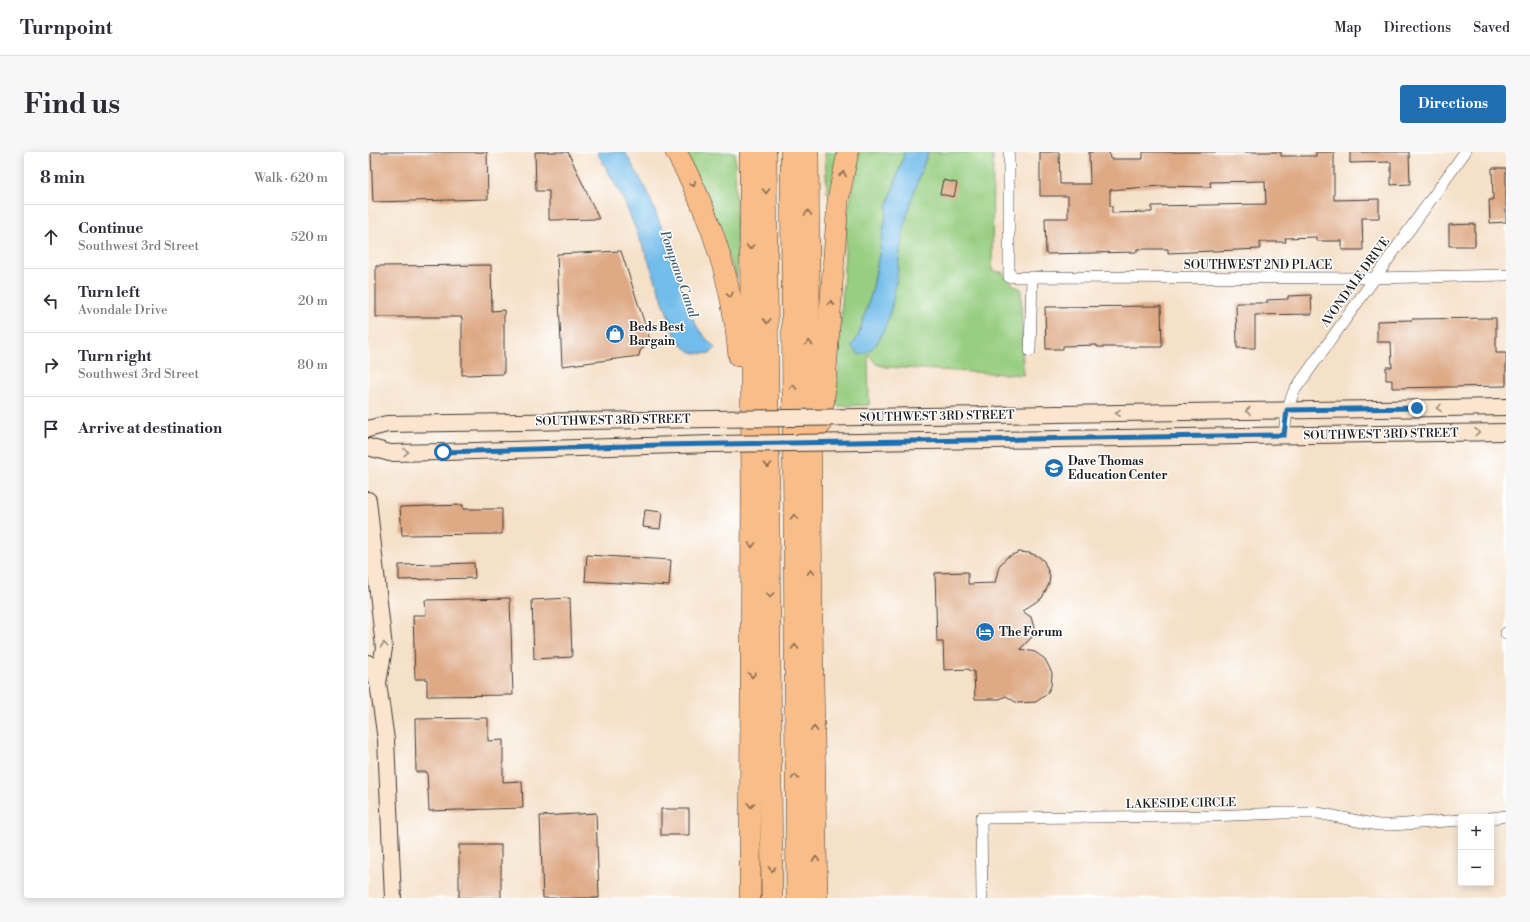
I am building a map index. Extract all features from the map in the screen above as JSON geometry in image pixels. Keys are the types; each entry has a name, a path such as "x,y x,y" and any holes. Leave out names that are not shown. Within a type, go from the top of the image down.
{"highway":[{"path":"676,152 708,217 722,261 733,308 752,492"},
{"path":"750,152 752,492 750,898"},
{"path":"766,152 772,898"},
{"path":"791,152 797,898"},
{"path":"808,152 810,480 817,898"},
{"path":"810,480 824,398 838,200 848,152"}],"street":[{"name":"SOUTHWEST 2ND PLACE","path":"1009,152 1009,277 1374,278 1506,275"},
{"name":"AVONDALE DRIVE","path":"1284,435 1287,410 1294,391 1465,152"},
{"path":"1030,351 1032,277"},
{"name":"SOUTHWEST 3RD STREET","path":"368,429 387,424 1506,407"},
{"name":"SOUTHWEST 3RD STREET","path":"368,448 390,453 712,444 1506,432"},
{"path":"368,500 384,648 378,683 386,740 393,898"},
{"path":"368,663 378,683"},
{"name":"LAKESIDE CIRCLE","path":"982,898 981,818 1210,816 1318,813 1378,825 1458,820"},
{"path":"1494,818 1506,816"}],"green space":[{"path":"686,152 735,152 737,279"},
{"path":"825,152 839,152 830,192 827,193"},
{"path":"860,152 905,152 888,204 873,288 858,337 851,347 877,344 883,331 895,289 905,221 928,152 993,152 992,271 1002,272 1014,285 1021,289 1023,375 886,367 876,364 868,353 869,405 836,406 847,217"}],"water":[{"path":"597,152 625,152 647,191 666,238 688,310 699,330 715,348 711,353 694,353 683,346 676,337 646,254 621,194"},
{"path":"905,152 928,152 904,228 893,300 888,319 881,335 872,348 860,355 851,347 858,337 873,288 888,204"}],"building":[{"path":"371,152 487,152 488,199 373,202"},
{"path":"535,152 568,152 599,219 549,220 549,191 536,191"},
{"path":"1040,152 1059,152 1060,184 1090,184 1089,152 1109,152 1110,159 1143,159 1143,152 1281,152 1281,156 1316,156 1316,152 1334,152 1334,200 1379,199 1379,218 1362,218 1363,250 1342,250 1342,241 1316,241 1316,237 1285,238 1286,242 1260,242 1260,249 1168,253 1168,249 1137,249 1137,252 1046,254 1045,218 1068,218 1068,196 1040,196","holes":["1265,181 1266,204 1152,206 1152,212 1112,213 1112,206 1110,206 1110,190 1160,186 1211,187 1210,182"]},
{"path":"1350,152 1409,152 1410,184 1391,185 1391,162 1350,163"},
{"path":"1492,168 1506,168 1506,222 1490,223 1489,200 1493,200"},
{"path":"943,180 957,183 954,197 940,194"},
{"path":"1475,224 1475,246 1449,246 1449,225"},
{"path":"621,251 650,340 640,351 639,356 562,366 557,254"},
{"path":"491,265 492,311 504,310 504,374 462,375 462,317 376,317 376,266"},
{"path":"1311,295 1312,314 1255,315 1255,348 1237,348 1236,303 1267,303 1267,300 1288,299 1288,296"},
{"path":"1161,306 1162,347 1097,347 1097,345 1063,346 1063,349 1046,349 1045,307"},
{"path":"1496,318 1496,353 1506,353 1506,386 1392,388 1392,380 1386,380 1386,367 1392,367 1391,342 1377,342 1377,321"},
{"path":"463,505 463,509 502,509 502,534 402,535 400,507"},
{"path":"645,510 662,512 660,529 643,527"},
{"name":"The Forum","path":"1019,552 1038,556 1044,561 1050,576 1049,584 1042,598 1022,611 1031,617 1034,628 1033,636 1020,649 1035,652 1045,659 1052,673 1051,686 1047,694 1036,702 1017,703 1006,696 1000,699 975,699 974,671 970,671 969,669 944,670 943,642 937,642 935,573 968,572 968,584 995,583 999,566 1007,557"},
{"path":"587,555 671,560 669,586 585,581"},
{"path":"474,563 475,578 399,580 399,565"},
{"path":"510,598 513,695 427,696 427,679 415,679 413,615 426,615 425,600"},
{"path":"570,598 572,657 534,659 532,600"},
{"path":"488,718 488,741 503,740 503,782 522,781 523,808 429,811 427,772 416,772 415,719"},
{"path":"661,809 689,809 689,835 661,835"},
{"path":"596,813 599,898 543,898 540,816"},
{"path":"459,845 501,845 501,898 459,898"}],"place":[{"name":"Beds Best Bargain","path":"615,334"},
{"name":"Dave Thomas Education Center","path":"1054,468"},
{"name":"The Forum","path":"985,632"}],"route":[{"path":"443,452 659,445 1284,435 1287,410 1417,408"}],"water label":[{"name":"Pompano Canal","path":"680,274"}]}
